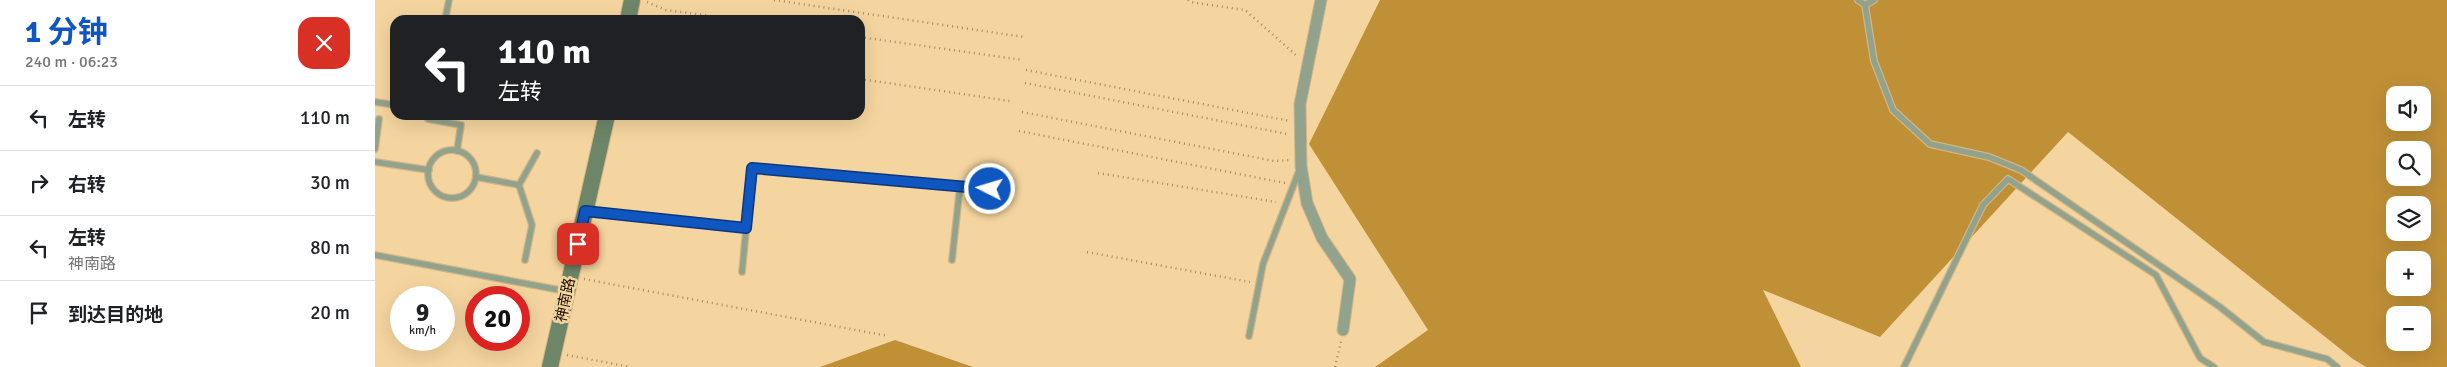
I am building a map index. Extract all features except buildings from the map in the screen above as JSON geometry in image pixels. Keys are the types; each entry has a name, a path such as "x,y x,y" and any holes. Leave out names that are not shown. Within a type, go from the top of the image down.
{"street":[{"path":"629,15 632,0"},
{"path":"1321,0 1307,65 1299,120 1299,134 1307,203 1322,238 1350,279 1343,330"},
{"name":"神南路","path":"552,360 606,120"}],"lane":[{"path":"446,15 449,0"},
{"path":"1858,0 1865,6 1874,62 1893,110 1930,144 1989,156 2021,170 2220,307 2264,342 2327,359 2337,367"},
{"path":"1865,6 1874,0"},
{"path":"375,102 390,104"},
{"path":"375,149 379,119"},
{"path":"434,120 461,125 457,151"},
{"path":"444,151 457,151 467,155 473,161 476,177 469,190 456,197 449,197 435,190 429,177 429,170 437,156 444,151"},
{"path":"525,260 532,225 519,184 537,153"},
{"path":"1249,336 1263,264 1287,204 1301,161"},
{"path":"375,162 429,170"},
{"path":"743,272 752,168 990,189"},
{"path":"476,177 519,184"},
{"path":"1904,367 1983,205 2008,179 2156,275 2200,358 2214,367"},
{"path":"952,260 959,186"},
{"path":"585,211 746,228"},
{"path":"375,255 569,284"}],"path":[{"path":"641,0 666,10 703,15"},
{"path":"774,0 1024,37"},
{"path":"1188,0 1190,2 1245,10 1307,65"},
{"path":"865,38 1023,60"},
{"path":"1026,70 1287,121 1299,120"},
{"path":"865,80 1009,101"},
{"path":"1025,83 1285,134 1299,134"},
{"path":"1022,112 1274,160 1301,161"},
{"path":"1019,131 1294,184"},
{"path":"1098,173 1287,204"},
{"path":"1087,252 1259,284"},
{"path":"569,284 618,284 888,336"},
{"path":"1335,367 1343,330"},
{"path":"552,360 631,367"}],"shaded area":[{"path":"1380,0 2447,0 2447,367 2366,367 2353,359 2068,132 1880,337 1763,290 1801,367 1375,367 1428,330 1309,144"},
{"path":"895,340 973,367 820,367"}],"route":[{"path":"578,244 585,211 746,228 752,168 990,189"}]}
